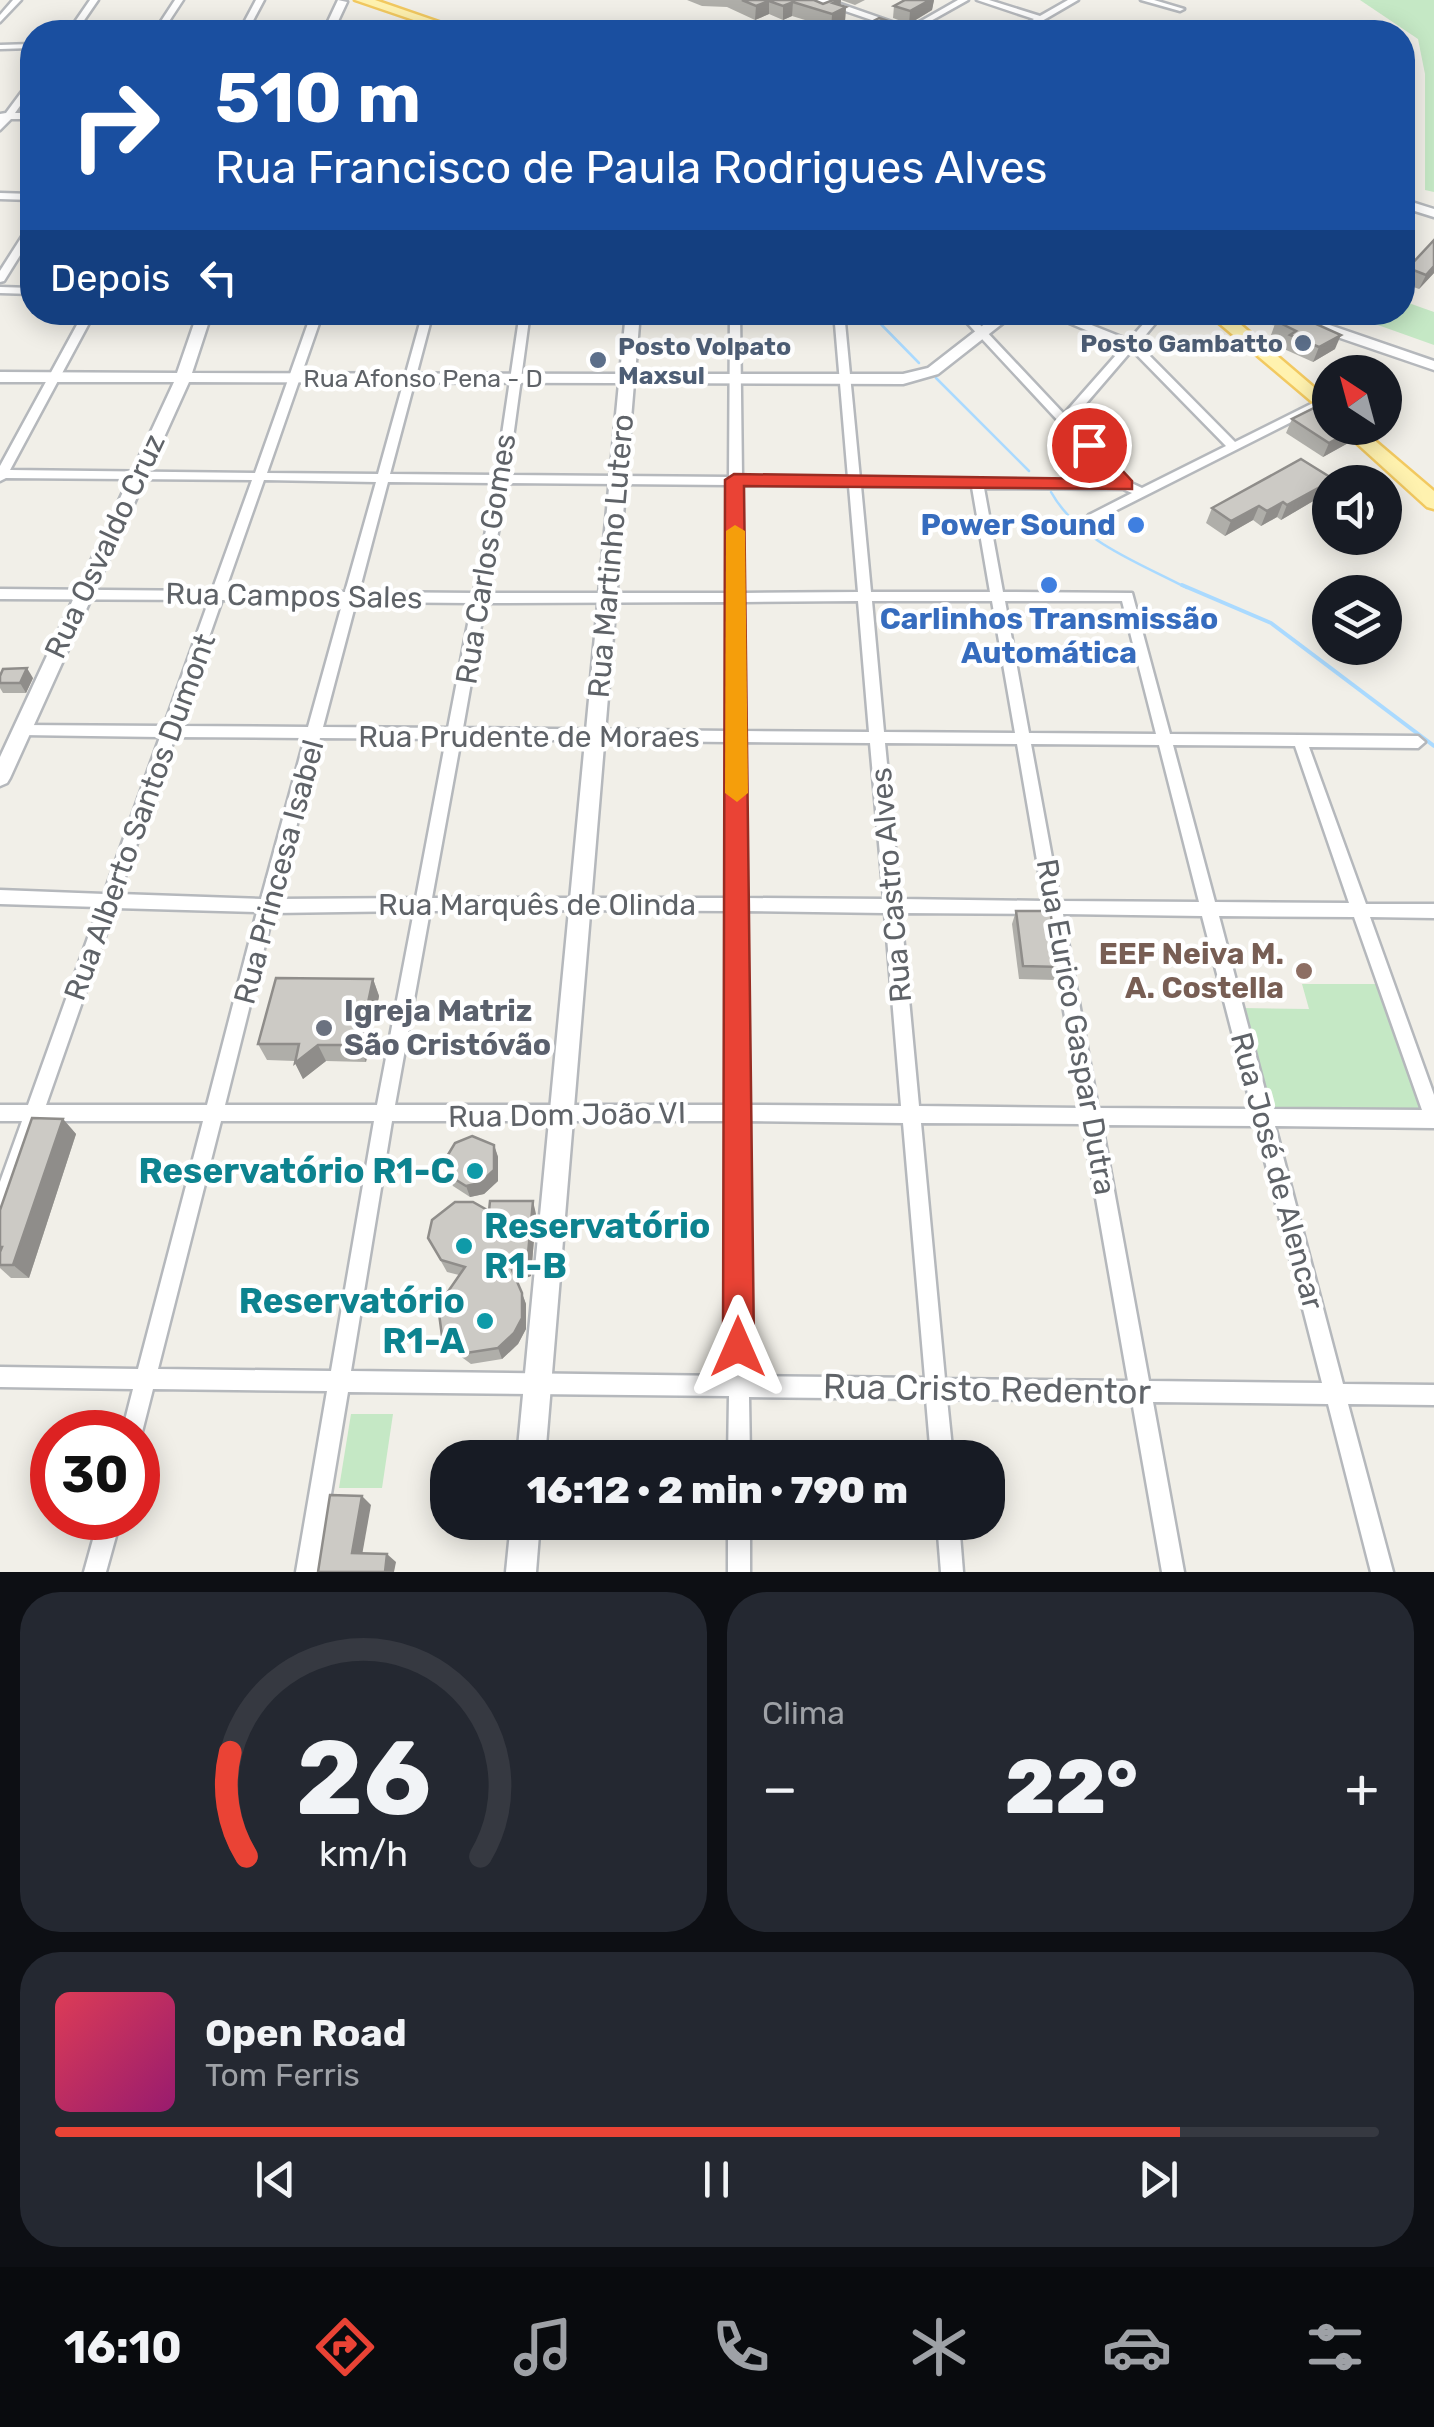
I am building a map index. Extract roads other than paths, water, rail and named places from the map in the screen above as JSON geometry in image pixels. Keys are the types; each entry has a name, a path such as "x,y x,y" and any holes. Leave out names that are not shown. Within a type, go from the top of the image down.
{"main road":[{"path":"362,0 424,20"},
{"path":"339,1 389,20"},
{"path":"1229,325 1312,395"},
{"path":"1248,342 1253,325"},
{"path":"1369,445 1434,502"}],"street":[{"path":"0,20 17,0"},
{"path":"931,20 964,0"},
{"path":"981,0 1041,19 1074,0"},
{"path":"1145,0 1180,9"},
{"path":"816,2 873,20"},
{"path":"816,2 860,20"},
{"path":"0,127 4,116"},
{"path":"0,279 20,248"},
{"path":"83,325 1,475 619,477 1125,485"},
{"name":"Rua Osvaldo Cruz","path":"0,778 182,378 200,325"},
{"name":"Rua Alberto Santos Dumont","path":"0,1208 313,325"},
{"name":"Rua Princesa Isabel","path":"138,1410 380,478 425,325"},
{"name":"Rua Carlos Gomes","path":"307,1572 384,1116 480,598 523,325"},
{"name":"Rua Martinho Lutero","path":"533,1440 632,325"},
{"path":"735,325 739,1440"},
{"name":"Rua Castro Alves","path":"840,325 940,1440"},
{"path":"974,325 1125,485 1143,494"},
{"name":"Rua Afonso Pena - D","path":"0,377 846,380 918,376 933,371 994,325"},
{"path":"1081,325 1134,346 1232,446"},
{"path":"1066,419 1150,325"},
{"path":"1316,325 1365,338"},
{"path":"1334,325 1434,363"},
{"path":"1092,518 1232,446 1312,413"},
{"name":"Rua Eurico Gaspar Dutra","path":"977,482 1173,1572"},
{"name":"Rua Campos Sales","path":"0,594 351,598 1127,596"},
{"name":"Rua José de Alencar","path":"1127,596 1382,1572"},
{"name":"Rua Prudente de Moraes","path":"0,731 1418,742"},
{"path":"1300,740 1434,1120"},
{"name":"Rua Marquês de Olinda","path":"0,897 267,906 581,903 1434,910"},
{"name":"Rua Dom João VI","path":"0,1114 384,1116 738,1112 1434,1120"},
{"name":"Rua Cristo Redentor","path":"0,1377 1434,1394"},
{"path":"96,1572 104,1540"},
{"path":"521,1572 524,1540"},
{"path":"739,1540 739,1572"},
{"path":"949,1540 952,1572"}],"waterway":[{"path":"882,325 919,363"},
{"path":"936,378 1029,471"},
{"path":"1051,492 1093,537 1187,588"},
{"path":"1182,585 1271,623 1434,746"}],"place":[{"name":"Posto Gambatto","path":"1303,343"},
{"name":"Posto Volpato Maxsul","path":"598,360"},
{"name":"Power Sound","path":"1136,525"},
{"name":"Carlinhos Transmissão Automática","path":"1049,585"},
{"name":"EEF Neiva M. A. Costella","path":"1304,971"},
{"name":"Igreja Matriz São Cristóvão","path":"324,1028"},
{"name":"Reservatório R1-C","path":"475,1171"},
{"name":"Reservatório R1-B","path":"464,1246"},
{"name":"Reservatório R1-A","path":"485,1321"}]}
